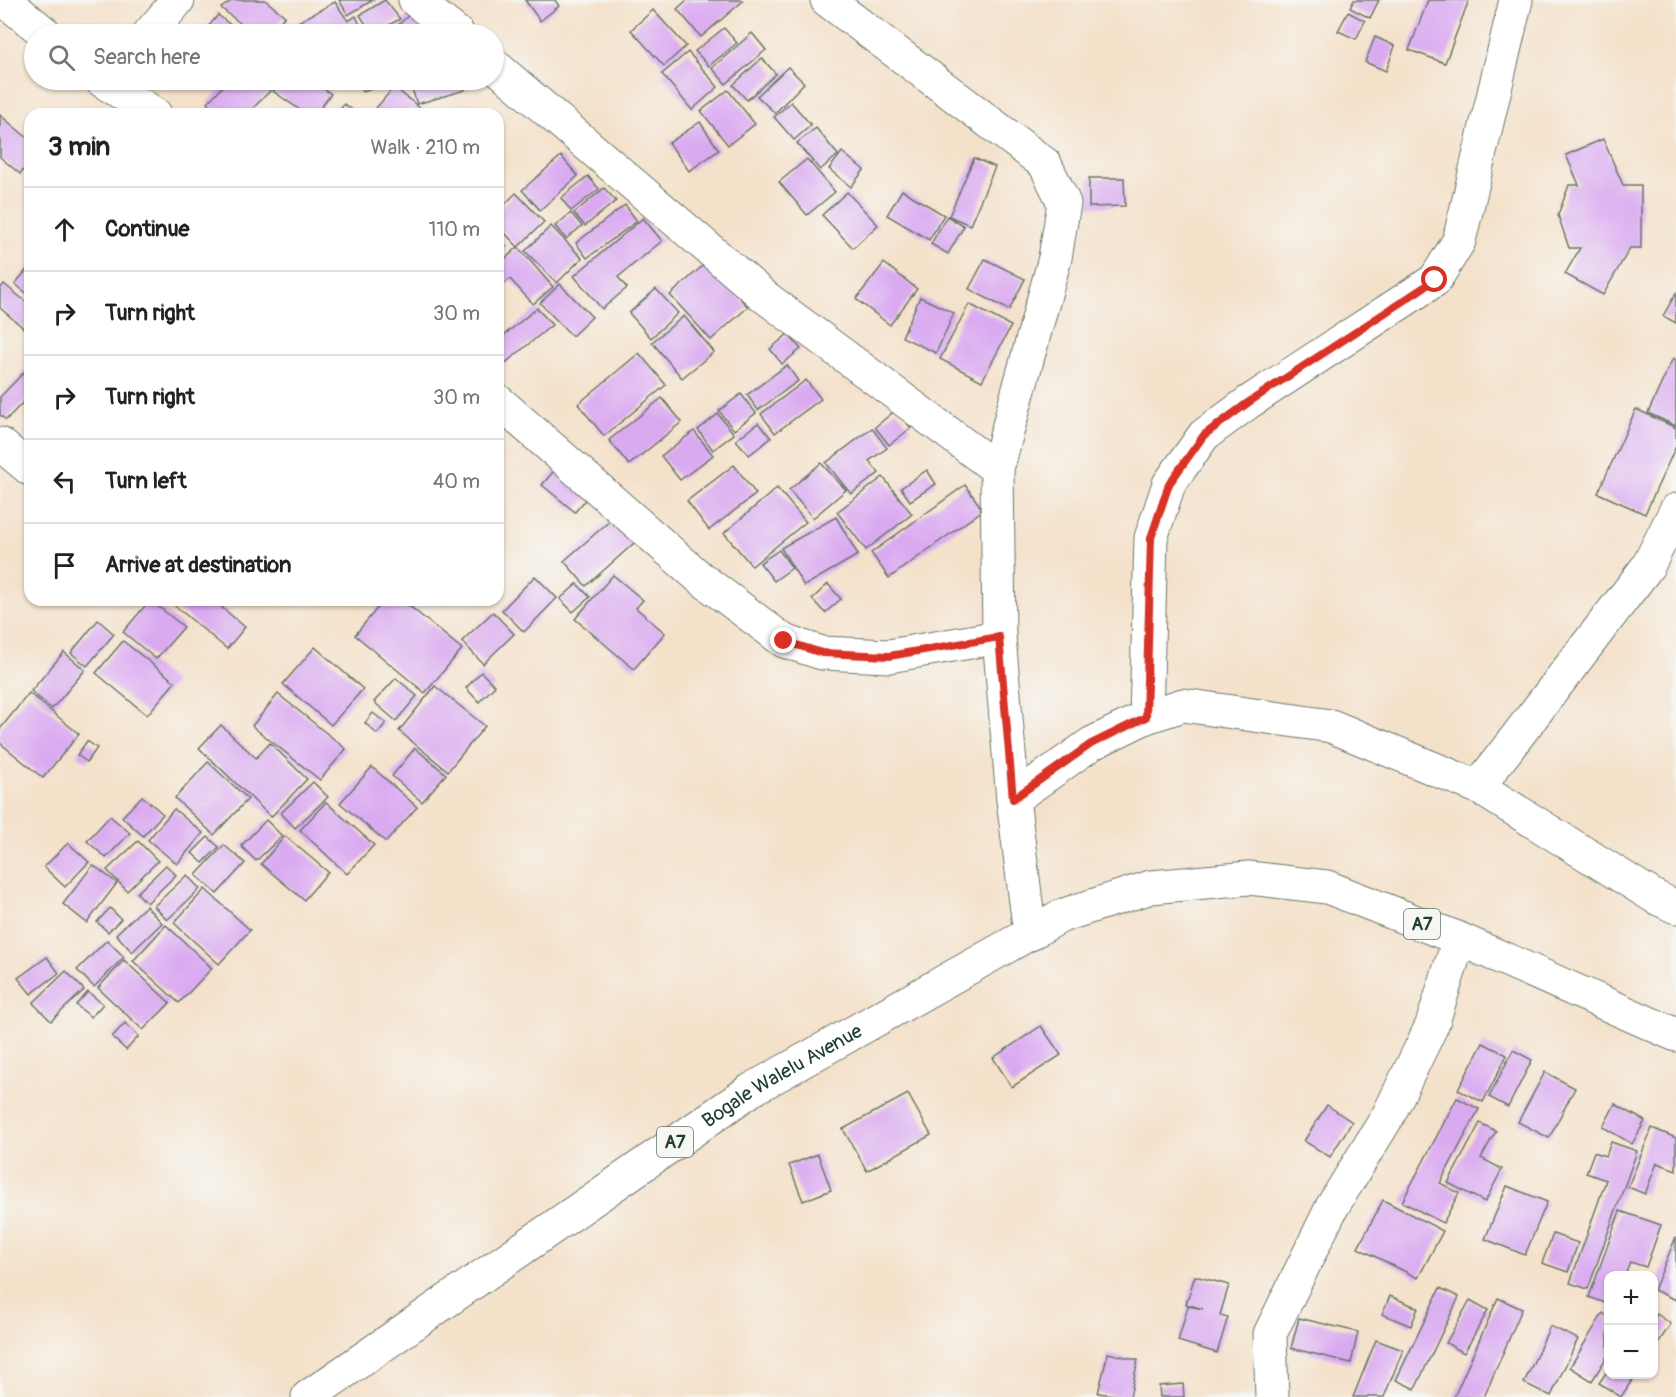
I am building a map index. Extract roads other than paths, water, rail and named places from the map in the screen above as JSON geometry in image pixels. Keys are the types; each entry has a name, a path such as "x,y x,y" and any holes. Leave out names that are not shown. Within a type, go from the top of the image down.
{"main road":[{"path":"4,0 34,24"},
{"path":"158,24 178,0"},
{"path":"415,0 445,24"},
{"path":"827,0 1045,164 1064,203 1055,258 997,469 999,637 1013,799 1030,933"},
{"path":"1146,717 1151,538 1169,484 1204,435 1249,402 1435,280 1459,241 1516,0"},
{"path":"504,74 765,297 997,469"},
{"path":"120,90 146,108"},
{"path":"504,406 699,577 784,641 822,653 889,656 999,637"},
{"path":"0,444 24,464"},
{"path":"1478,787 1648,566 1676,510"},
{"path":"1013,799 1091,744 1146,717 1183,705 1331,726 1478,787 1655,897 1676,907"},
{"name":"Bogale Walelu Avenue","path":"308,1397 751,1090 1061,916 1151,887 1249,878 1327,887 1457,938"},
{"path":"1272,1397 1270,1334 1332,1208 1388,1116 1432,1025 1456,950 1457,938"},
{"name":"A7","path":"1457,938 1676,1035"}]}
